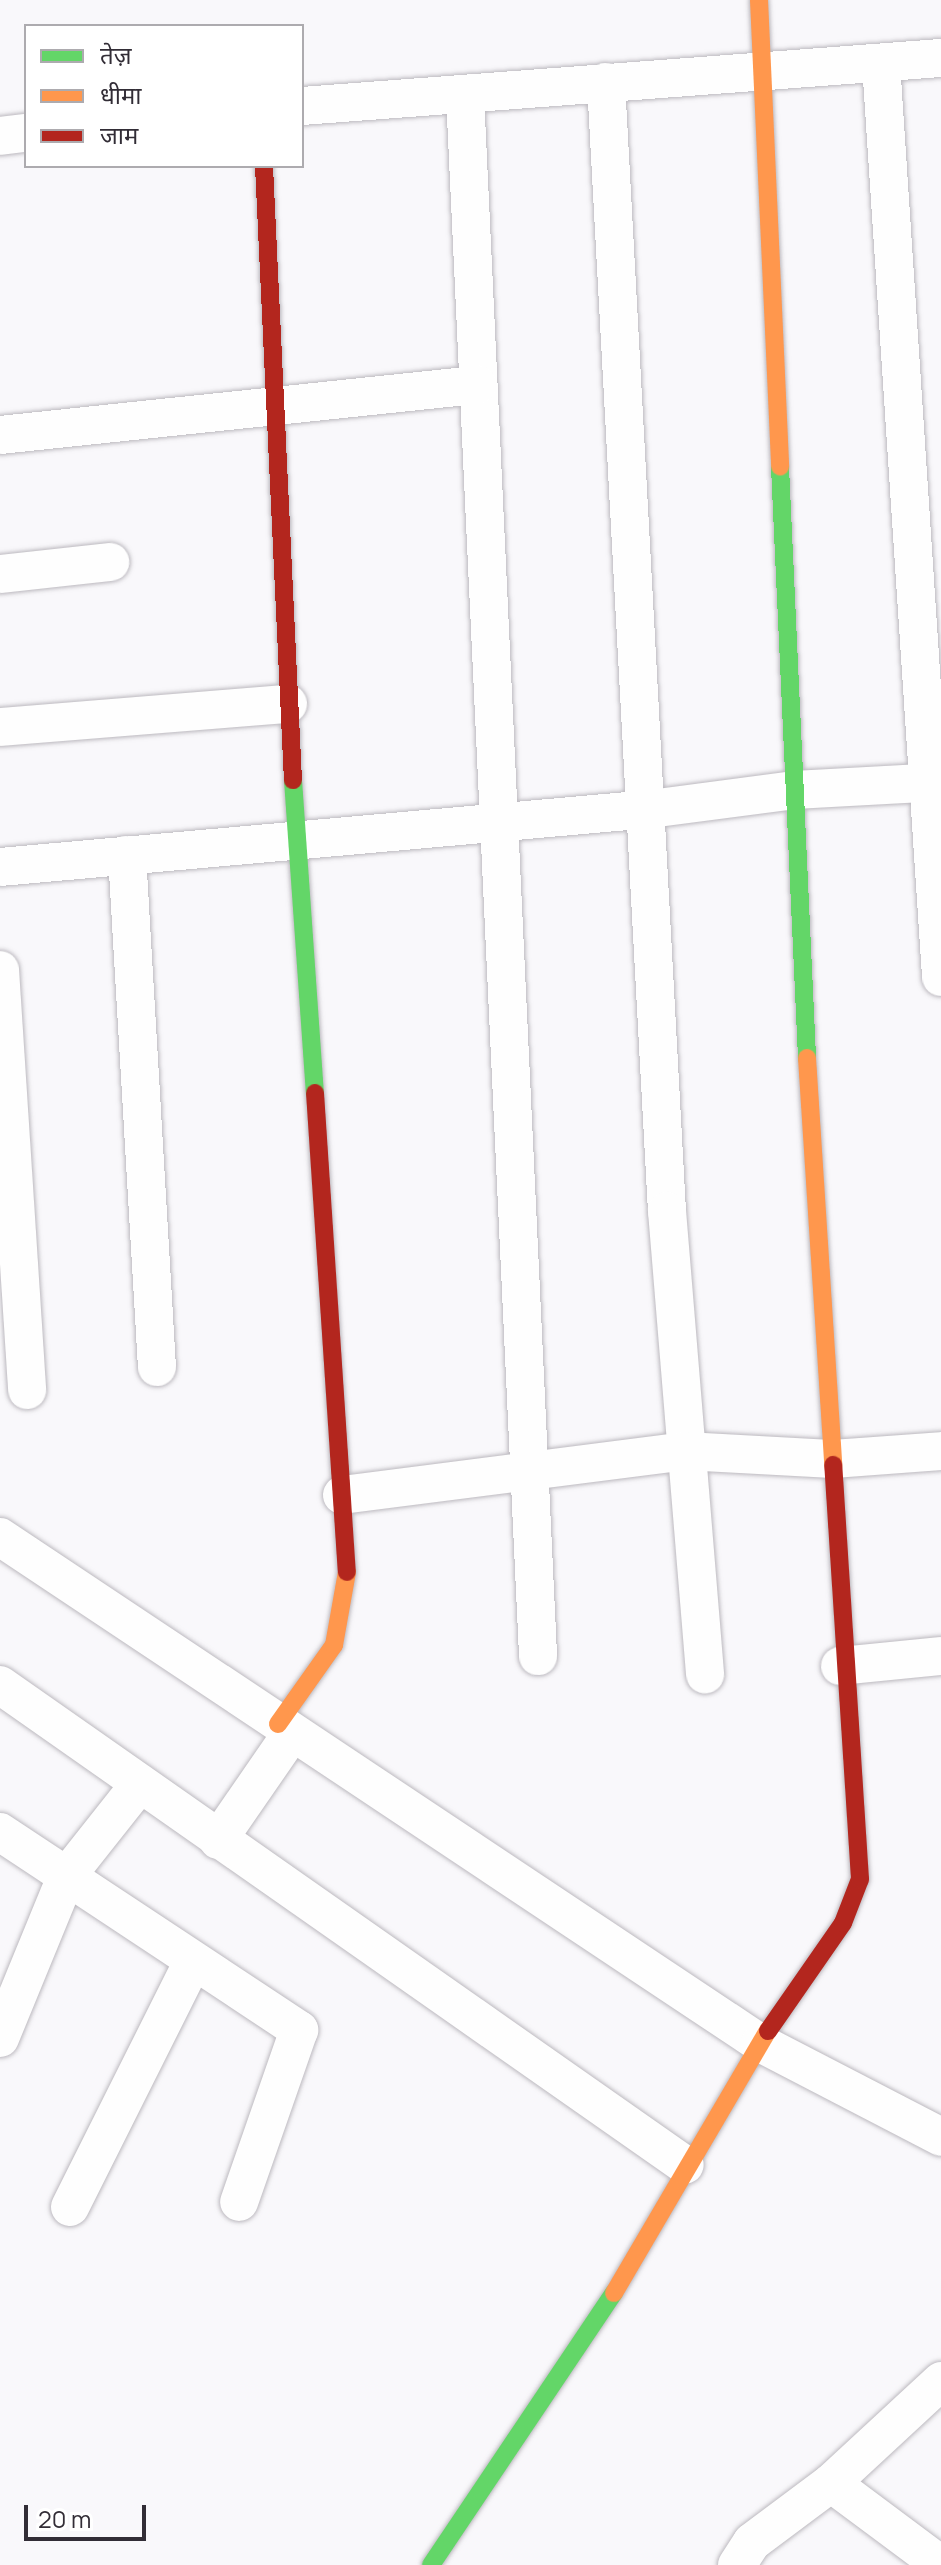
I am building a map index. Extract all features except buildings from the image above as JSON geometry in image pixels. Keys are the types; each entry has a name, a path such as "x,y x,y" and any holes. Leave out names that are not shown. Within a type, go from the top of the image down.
{"street":[{"path":"431,2565 588,2334 685,2165 760,2043 856,1899 861,1854 840,1666 833,1459 794,790 759,0"},
{"path":"304,106 941,58"},
{"path":"881,63 935,783 941,977"},
{"path":"606,82 685,1451 705,1674"},
{"path":"465,95 496,822 538,1656"},
{"path":"0,136 24,133"},
{"path":"218,1840 334,1645 344,1616 342,1495 288,704 264,168"},
{"path":"0,435 275,403 477,385"},
{"path":"0,574 110,562"},
{"path":"0,727 288,704"},
{"path":"0,867 650,809 794,790 935,783"},
{"path":"127,855 157,1367"},
{"path":"0,970 27,1390"},
{"path":"342,1495 685,1451 833,1459 941,1451"},
{"path":"0,1537 284,1729 760,2043 941,2137"},
{"path":"840,1666 941,1656"},
{"path":"0,1685 685,2165"},
{"path":"0,2038 66,1877 139,1785"},
{"path":"0,1832 299,2030 239,2202"},
{"path":"70,2207 193,1961"},
{"path":"737,2565 752,2542 831,2483 941,2381"},
{"path":"831,2483 941,2565"}],"traffic: fast":[{"path":"780,467 807,1058"},
{"path":"293,780 315,1093"},
{"path":"431,2565 614,2293"}],"traffic: slow":[{"path":"759,0 780,467"},
{"path":"807,1058 833,1465"},
{"path":"278,1724 334,1645 347,1572"},
{"path":"614,2293 768,2031"}],"traffic: jam":[{"path":"264,168 293,780"},
{"path":"315,1093 347,1572"},
{"path":"768,2031 843,1923 860,1879 833,1465"}]}
